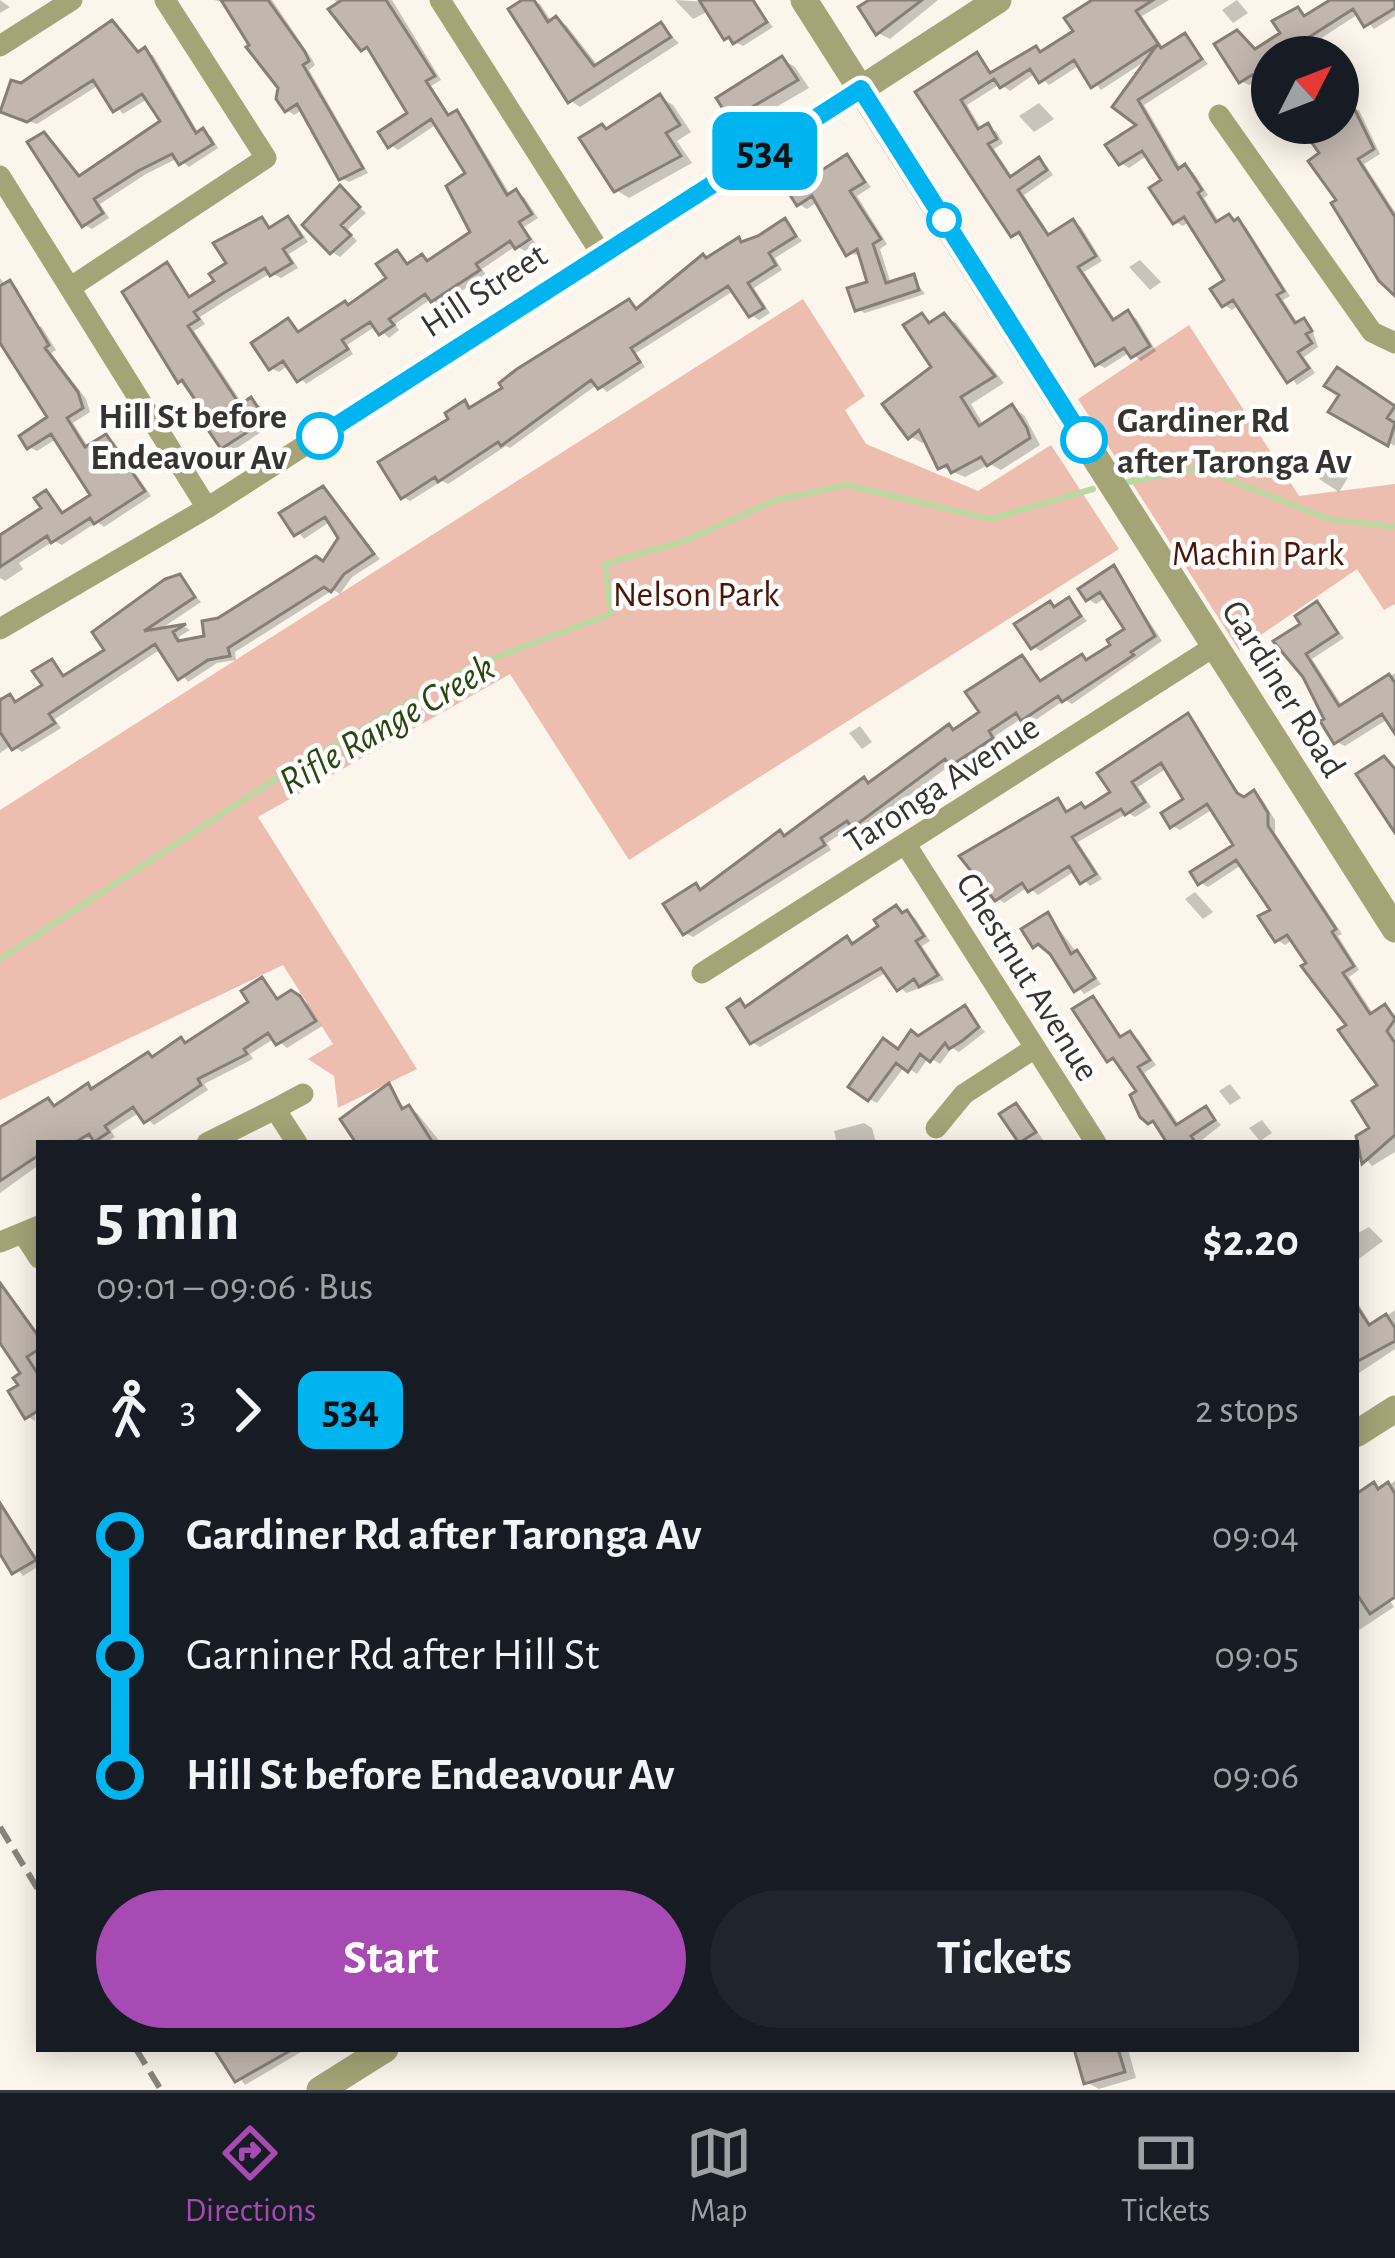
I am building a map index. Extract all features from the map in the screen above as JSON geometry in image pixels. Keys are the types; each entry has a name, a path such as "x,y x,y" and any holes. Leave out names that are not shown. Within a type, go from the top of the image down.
{"street":[{"path":"0,46 73,0"},
{"path":"71,287 266,158 165,0"},
{"path":"440,0 602,255"},
{"name":"Gardiner Road","path":"804,0 1395,929"},
{"name":"Hill Street","path":"0,629 206,508 998,0"},
{"path":"1219,116 1372,332 1395,343"},
{"path":"0,176 206,508"},
{"name":"Taronga Avenue","path":"702,974 1216,646"},
{"name":"Chestnut Avenue","path":"906,845 1094,1140"},
{"path":"935,1127 964,1094 1035,1048"},
{"path":"213,1140 303,1094"},
{"path":"275,1109 295,1140"},
{"path":"0,1242 31,1229"},
{"path":"1359,1432 1395,1409"},
{"path":"320,2090 380,2052"}],"green space":[{"name":"Nelson Park","path":"803,299 865,396 845,410 866,444 978,491 1051,445 1119,549 629,860 510,674 258,817 417,1069 338,1108 334,1076 308,1059 333,1044 283,965 0,1100 0,810"},
{"name":"Machin Park","path":"1189,325 1299,496 1395,484 1395,604 1384,610 1357,569 1239,650 1078,399"}],"building":[{"path":"221,0 268,0 305,52 309,61 303,65 363,168 339,180 297,104 285,112 276,99 278,88 246,47"},
{"path":"342,0 386,0 435,76 426,81 448,115 457,110 507,195 516,189 532,214 519,222 530,239 515,249 510,241 476,264 480,270 431,302 425,294 389,319 394,325 379,335 370,322 342,340 348,349 297,382 283,361 269,370 251,343 288,318 298,332 345,301 348,305 386,278 376,264 397,250 407,264 422,254 427,261 470,232 446,186 465,173 431,119 388,148 378,132 407,113 367,47 361,51 328,9"},
{"path":"522,0 534,0 548,22 556,16 594,66 661,22 671,37 568,103 508,9"},
{"path":"699,0 753,0 767,22 733,44 729,37 724,40"},
{"path":"869,0 922,0 876,35 858,7"},
{"path":"1092,0 1153,0 1136,11 1161,48 1185,33 1202,59 1138,100 1178,169 1185,164 1202,190 1198,193 1216,222 1229,214 1234,221 1238,218 1284,291 1277,295 1295,323 1304,318 1312,331 1306,334 1312,343 1298,352 1309,368 1287,383 1233,300 1222,307 1210,289 1224,280 1184,217 1173,224 1149,188 1161,180 1142,151 1119,165 1105,145 1136,125 1112,107 1157,45 1091,88 1074,60 1039,83 1030,69 1000,88 994,79 961,100 978,129 988,123 997,139 988,144 1010,177 1039,157 1047,170 1018,190 1048,235 1073,219 1096,256 1078,267 1113,320 1128,310 1150,346 1131,358 1124,348 1095,366 1019,232 1011,237 915,92 977,52 990,73 1036,46 1040,52 1073,31 1064,18"},
{"path":"1330,0 1395,0 1395,8 1364,27 1353,9 1311,36 1275,36 1280,33 1272,21 1298,7 1304,16"},
{"path":"112,20 138,52 145,47 196,133 203,128 213,144 179,165 172,154 138,171 94,199 103,213 82,227 27,142 44,132 79,176 160,121 142,94 113,112 93,80 27,122 0,112 11,80 21,83"},
{"path":"1237,30 1251,45 1251,76 1239,83 1214,44"},
{"path":"782,56 798,80 730,120 716,98"},
{"path":"660,94 680,125 666,133 681,156 614,192 579,138 602,124 606,129"},
{"path":"1359,118 1374,149 1358,159 1395,217 1395,296 1379,281 1331,203 1336,200 1308,161 1319,153 1313,144 1359,144"},
{"path":"847,154 865,182 850,191 881,239 873,244 886,283 914,274 919,290 855,311 847,288 867,282 857,249 846,256 812,196 797,206 788,192"},
{"path":"340,185 360,207 341,225 351,235 330,254 302,225"},
{"path":"288,216 302,237 283,249 292,263 270,276 265,268 222,294 194,312 199,319 188,326 240,405 251,397 266,420 221,449 206,427 211,424 182,380 178,383 122,292 167,262 189,297 214,281 209,274 226,263 213,243 262,217 269,228"},
{"path":"785,218 796,236 769,253 776,265 748,283 764,308 749,317 728,286 631,348 640,362 598,389 591,380 501,446 498,442 438,482 435,477 401,499 378,462 448,419 445,413 465,400 469,408 502,388 499,383 517,369 629,299 636,309 703,254 706,258 739,237 741,242 758,236"},
{"path":"10,280 49,345 45,348 78,392 83,408 67,418 85,447 106,434 145,491 94,524 90,518 51,543 47,536 0,567 0,535 41,508 34,498 46,490 62,513 90,495 51,434 27,449 19,436 47,417 0,343 0,286"},
{"path":"922,313 929,323 944,313 995,376 961,397 979,426 1012,404 1027,428 1030,438 987,466 981,457 951,473 947,465 938,469 919,430 908,439 882,404 931,367 903,325"},
{"path":"1337,367 1395,406 1387,418 1395,423 1388,446 1328,412 1339,395 1324,386"},
{"path":"323,486 374,554 344,574 331,592 324,587 228,648 230,656 208,660 178,680 155,644 49,714 55,723 12,750 0,732 0,700 10,694 15,702 42,685 32,671 52,659 63,676 104,650 92,632 165,579 180,574 195,597 144,631 186,624 173,632 178,641 204,636 202,621 218,618 316,556 323,561 338,538 325,517 294,536 279,513"},
{"path":"1114,565 1155,636 1131,652 1134,655 1062,702 1058,696 1021,721 1016,713 989,731 993,738 950,766 945,759 852,828 847,821 821,838 825,845 683,935 663,904 696,883 700,890 780,830 784,836 864,777 868,783 949,724 953,730 979,712 965,692 1022,655 1040,681 1082,654 1086,660 1110,645 1107,640 1124,629 1100,592 1086,601 1078,589"},
{"path":"1069,597 1081,616 1031,649 1014,624 1050,601 1054,607"},
{"path":"1317,601 1338,633 1306,654 1339,706 1389,674 1395,683 1395,734 1382,714 1334,744 1303,677 1273,641 1300,624 1295,616"},
{"path":"1188,713 1237,793 1244,797 1254,790 1268,813 1268,826 1336,929 1332,932 1354,966 1343,973 1370,1014 1385,1004 1395,1019 1387,1031 1395,1043 1395,1135 1362,1164 1356,1136 1369,1128 1352,1101 1377,1085 1338,1030 1346,1025 1301,966 1306,963 1287,935 1275,942 1258,916 1270,910 1236,860 1198,885 1190,872 1233,845 1207,804 1170,828 1161,813 1183,799 1161,763 1132,782 1145,802 1125,815 1121,809 1072,837 1096,874 1080,884 1069,866 1028,892 1022,883 995,901 959,856 1058,798 1066,812 1081,803 1085,808 1110,792 1097,773"},
{"path":"1384,756 1395,769 1395,833 1356,774"},
{"path":"896,905 902,913 907,910 924,936 916,941 938,975 919,987 914,979 897,991 881,968 750,1044 727,1008 740,999 745,1007 847,936 852,944 878,926 874,920"},
{"path":"1048,912 1071,954 1077,950 1095,978 1074,992 1050,954 1038,944 1033,948 1021,929"},
{"path":"262,977 277,999 291,990 300,996 316,1021 276,1045 268,1033 244,1049 247,1054 198,1079 201,1085 144,1123 133,1107 105,1126 109,1132 97,1140 89,1134 79,1140 36,1140 36,1157 0,1181 0,1127 48,1098 54,1106 88,1083 91,1089 181,1037 185,1043 248,1002 241,991"},
{"path":"1093,996 1120,1037 1130,1031 1150,1060 1138,1067 1176,1125 1206,1106 1215,1120 1191,1136 1194,1140 1165,1140 1153,1121 1148,1124 1140,1117 1130,1095 1136,1091 1113,1058 1107,1062 1072,1009"},
{"path":"965,1005 979,1027 962,1041 949,1049 945,1043 930,1062 920,1054 908,1072 896,1063 868,1101 848,1087 883,1038 898,1049 911,1030 918,1036"},
{"path":"389,1083 402,1109 409,1105 431,1140 354,1140 340,1119"},
{"path":"1016,1103 1036,1132 1017,1140 999,1114"},
{"path":"0,1283 36,1333 36,1351 27,1357 36,1371 36,1412 25,1419 8,1391 18,1385 13,1378 20,1373 0,1343"},
{"path":"1359,1310 1369,1325 1386,1314 1395,1328 1395,1341 1359,1360"},
{"path":"1374,1482 1378,1489 1388,1482 1395,1494 1395,1597 1370,1614 1359,1598 1359,1492"},
{"path":"0,1503 36,1560 12,1574 0,1554"},
{"path":"216,2052 288,2052 235,2082"},
{"path":"1075,2052 1119,2052 1125,2072 1084,2084"}],"waterway":[{"name":"Rifle Range Creek","path":"1124,483 1199,468 1329,519 1395,527"},
{"name":"Rifle Range Creek","path":"0,959 266,785 400,707 475,665 611,614 605,564 687,540 776,500 847,485 990,519 1093,489"}],"railway":[{"path":"0,1827 36,1886"},
{"path":"138,2052 161,2090"}],"bus line":[{"name":"534","path":"320,436 861,89 1084,440"}],"place":[{"name":"Hill St before Endeavour Av","path":"320,436"},
{"name":"Gardiner Rd after Taronga Av","path":"1084,440"}]}
